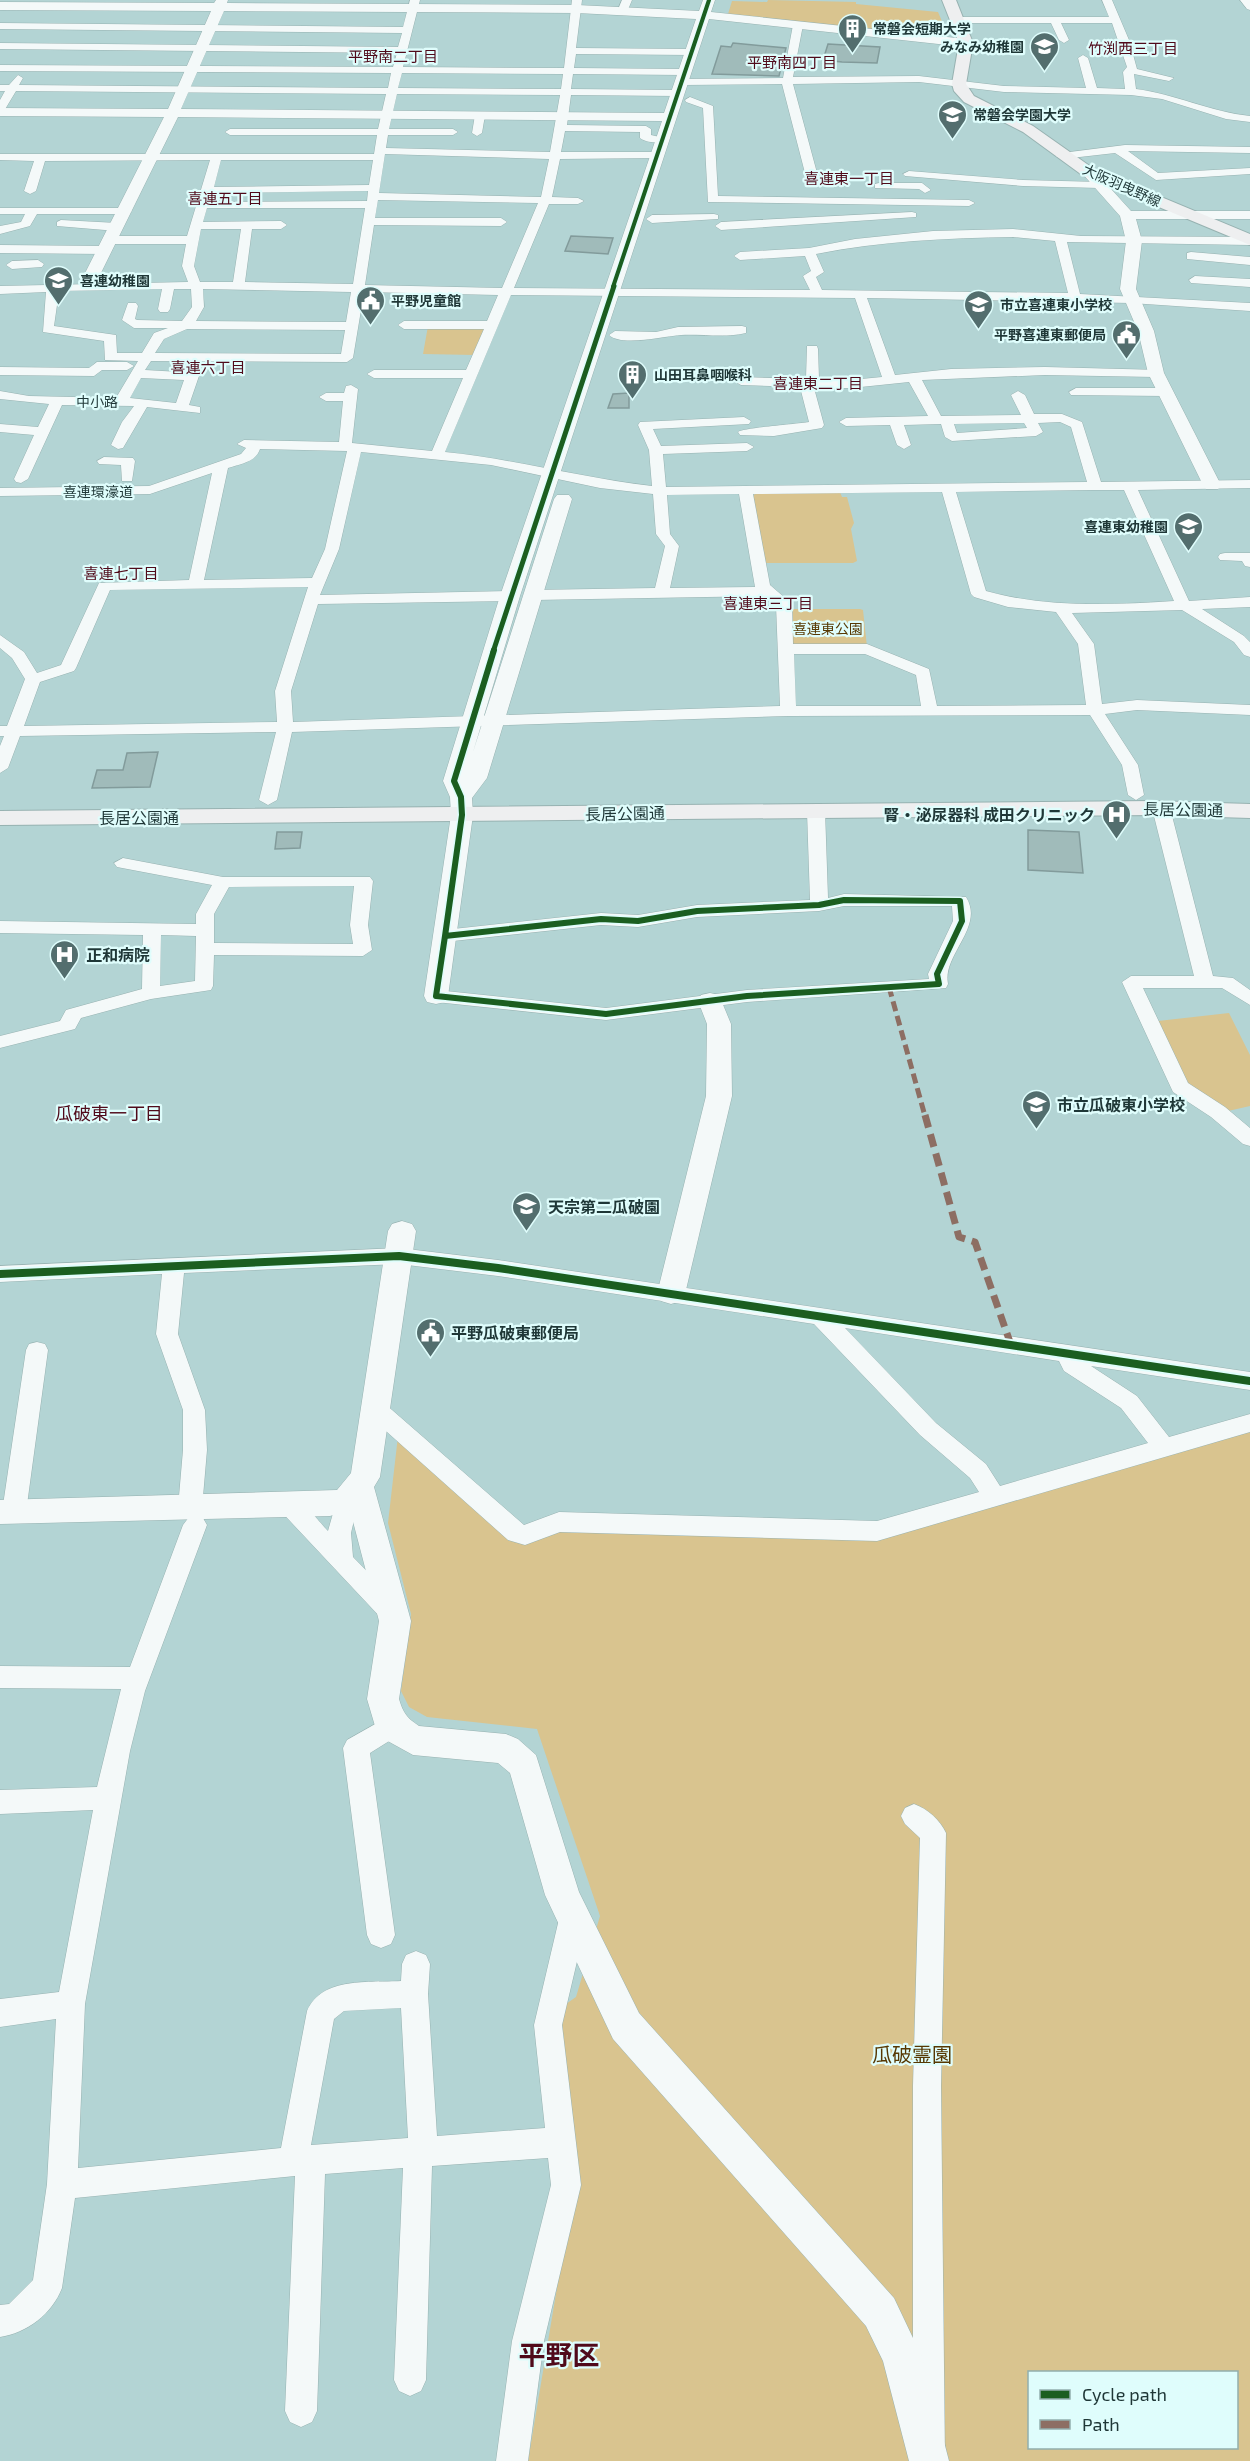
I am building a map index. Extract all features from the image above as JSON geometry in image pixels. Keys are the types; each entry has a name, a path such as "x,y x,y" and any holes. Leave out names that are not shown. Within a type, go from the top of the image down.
{"main road":[{"path":"949,0 966,43 958,84"},
{"name":"大阪羽曳野線","path":"958,84 969,99 1028,129 1062,156 1088,172 1250,241"},
{"name":"長居公園通","path":"0,818 461,806 1136,795 1250,797"},
{"name":"長居公園通","path":"0,802 268,800 461,806 816,811 1161,808 1250,811"}],"street":[{"path":"642,251 654,213 664,160 663,139 686,86 709,16 709,0"},
{"path":"682,127 692,52 709,16 721,0"},
{"path":"1107,0 1116,20 1116,32 1132,71"},
{"path":"1245,0 1250,7"},
{"path":"0,125 4,122 0,112 12,88 63,3"},
{"path":"0,6 63,3 624,6 966,43"},
{"path":"87,285 126,211 221,4"},
{"path":"0,371 94,372 97,366 140,366 180,358 347,358 356,292 371,221 386,115 414,5"},
{"path":"437,455 544,200 562,122 577,5"},
{"path":"957,20 1116,20"},
{"path":"1055,20 1064,34"},
{"path":"798,25 787,82 811,173"},
{"path":"0,26 407,30"},
{"path":"0,46 402,50"},
{"path":"571,51 692,52"},
{"path":"1083,58 1092,90"},
{"path":"0,68 568,72 686,86 708,106 712,200 801,199 969,203"},
{"path":"1131,92 1128,72 1169,78"},
{"path":"1147,74 1152,95"},
{"path":"0,88 566,92 787,82 919,79 1004,89 1131,92 1152,95 1230,117 1250,119"},
{"path":"0,112 480,116 646,129 645,138 663,139"},
{"path":"229,114 232,126 229,136 453,132"},
{"path":"477,133 480,116"},
{"path":"562,122 671,117"},
{"path":"121,401 159,336 186,325 194,316 200,298 188,266 192,240 224,148 544,200 578,201"},
{"path":"1116,148 1156,177 1250,171"},
{"path":"1062,156 1116,148 1250,150"},
{"path":"208,190 555,156 664,160"},
{"path":"0,157 151,157 218,166 377,173"},
{"path":"30,191 40,158"},
{"path":"444,936 601,919 638,921 698,910 819,905 844,900 960,901 962,921 937,974 939,984 747,996 606,1014 436,996 461,806 476,778 533,595 568,467 620,294 664,160"},
{"path":"1088,172 1127,215 1134,241 1128,289 1146,332 1156,373 1212,485"},
{"path":"342,176 377,173"},
{"path":"204,205 262,205 377,173"},
{"path":"909,174 1023,183 1100,185"},
{"path":"654,213 716,217 930,215 922,186 879,186"},
{"path":"923,190 971,190"},
{"path":"871,202 918,237"},
{"path":"198,223 258,219 262,205"},
{"path":"0,211 126,211"},
{"path":"0,230 26,224 33,211"},
{"path":"392,221 407,214 482,215"},
{"path":"1127,215 1250,215"},
{"path":"371,221 501,222"},
{"path":"198,223 247,226 281,225"},
{"path":"54,224 72,225 111,239"},
{"path":"63,235 72,225"},
{"path":"238,287 247,226"},
{"path":"740,256 809,252 855,243 918,237 933,230 1134,241 1250,241"},
{"path":"1060,238 1075,298"},
{"path":"0,249 28,249 111,239 192,240"},
{"path":"28,249 18,264 38,264"},
{"path":"809,252 818,272 809,276 818,295"},
{"path":"1191,256 1250,261"},
{"path":"152,286 157,272"},
{"path":"461,806 454,780 510,596 568,467 615,335 620,294 635,272"},
{"path":"1196,280 1250,284"},
{"path":"0,290 87,285 238,287 356,292"},
{"path":"164,309 169,286"},
{"path":"53,287 47,329 106,336 111,338 110,357 140,366"},
{"path":"446,325 462,291"},
{"path":"200,298 356,292 462,291 740,296 860,295 1133,299 1249,310"},
{"path":"860,295 890,380"},
{"path":"132,306 128,320 134,324 351,326"},
{"path":"404,325 491,325"},
{"path":"615,335 656,336 678,331 742,330"},
{"path":"662,592 672,546 663,534 656,450 645,425 744,426 774,432 817,425 810,384 812,349"},
{"name":"中小路","path":"0,395 29,400 144,402 188,409 192,376 140,366"},
{"path":"741,381 810,384 1045,370 1156,373"},
{"path":"374,374 471,374"},
{"path":"914,378 952,437 1037,435 1018,394"},
{"path":"1076,392 1165,392"},
{"path":"268,800 285,728 283,691 317,582 332,549 350,447 350,393 326,397"},
{"path":"21,479 57,401"},
{"path":"127,478 128,461 111,461 129,422 144,402"},
{"path":"846,422 1062,418 1077,425 1096,487"},
{"path":"895,420 904,445"},
{"path":"0,428 43,432"},
{"name":"喜連環濠道","path":"0,492 150,490 246,457 252,453 253,444 350,447"},
{"path":"350,447 568,467 600,484 661,491 1250,484"},
{"path":"656,450 747,447"},
{"path":"196,582 221,466"},
{"path":"1130,487 1183,604 1239,639 1250,652"},
{"path":"948,488 979,594 998,601 1060,608 1250,602"},
{"path":"745,490 763,587 784,604 788,711"},
{"path":"1225,557 1248,557 1250,562"},
{"path":"0,768 6,731 33,679 68,668 104,586 196,582 317,582"},
{"path":"533,595 766,591"},
{"path":"312,600 510,596"},
{"path":"1060,608 1086,644 1095,710 1130,765 1136,795"},
{"path":"0,640 18,655 33,679"},
{"path":"785,649 867,649 923,672 930,711"},
{"path":"6,731 285,728 788,711 1095,710 1137,705 1250,710"},
{"path":"1161,808 1205,982"},
{"path":"816,811 819,905"},
{"path":"0,927 152,929 205,940 295,949 363,950 360,925 364,881 223,882 123,863"},
{"path":"0,1042 68,1024 73,1014 151,993 204,986 205,914 223,882"},
{"path":"151,993 152,929"},
{"path":"1250,999 1226,982 1131,982 1180,1088 1218,1112 1250,1139"},
{"path":"671,1294 719,1096 719,1024 710,1001"},
{"path":"341,1561 339,1533 353,1492 365,1478 401,1243"},
{"path":"0,1274 174,1266 401,1243 671,1294 1250,1380"},
{"path":"0,2321 16,2319 47,2288 62,2184 71,2004 109,1798 130,1699 193,1516 194,1410 167,1334 174,1266"},
{"path":"820,1316 928,1429 978,1471 994,1496"},
{"path":"37,1350 7,1512 193,1516 287,1505 330,1504 353,1492"},
{"path":"1068,1353 1072,1365 1108,1386 1129,1402 1163,1446"},
{"path":"376,1409 516,1533 525,1535 559,1522 877,1531 1163,1446 1250,1423"},
{"path":"353,1492 394,1614 395,1621 383,1699 387,1716 393,1725 413,1740 506,1749 524,1765 562,1895 626,2026 880,2312 902,2357 929,2461"},
{"path":"287,1505 394,1614"},
{"path":"0,1677 139,1678"},
{"path":"381,1935 356,1748 393,1725"},
{"path":"0,1802 109,1798"},
{"path":"914,1816 933,1833 927,2086 929,2461"},
{"path":"512,2461 528,2341 566,2185 548,2025 573,1919"},
{"path":"410,2380 420,2152 414,1994 416,1964"},
{"path":"301,2411 302,2161 321,2012 339,1998 414,1994"},
{"path":"0,2013 71,2004"},
{"path":"62,2184 302,2161 561,2142"}],"green space":[{"path":"768,0 856,2 856,4 938,12 944,26 907,27 907,34 728,14 732,1 767,2"},
{"path":"428,326 486,327 475,355 423,354"},
{"path":"840,492 842,497 847,497 854,523 851,529 857,561 853,563 765,563 753,495 758,493"},
{"name":"喜連東公園","path":"791,609 863,610 867,647 792,645"},
{"path":"1229,1013 1250,1055 1250,1106 1228,1111 1185,1085 1158,1021"},
{"name":"瓜破霊園","path":"1250,1429 1250,2461 528,2461 574,2186 561,2034 563,2006 576,1997 600,1916 537,1729 427,1717 409,1707 401,1691 411,1614 388,1523 398,1436 510,1539 563,1529 879,1537"}],"building":[{"path":"733,43 786,48 779,76 712,74 721,46 731,47"},
{"name":"常磐会短期大学","path":"828,44 880,47 877,63 823,60"},
{"path":"571,236 613,238 608,254 565,251"},
{"path":"629,393 629,408 608,408 613,394"},
{"path":"158,752 150,787 92,788 97,770 123,770 127,753"},
{"path":"1028,830 1079,832 1083,873 1028,870"},
{"path":"277,832 302,832 300,848 275,849"}],"marked path":[{"path":"889,987 959,1237 975,1242 1011,1345"}],"cycle path":[{"path":"444,936 601,919 638,921 697,911 819,905 844,900 960,901 962,921 937,974 939,984 747,996 606,1014 436,996 462,815 461,797 454,781 510,596 709,0"},
{"path":"0,1274 399,1256 498,1268 1250,1381"}],"place":[{"name":"常磐会短期大学","path":"852,54"},
{"name":"みなみ幼稚園","path":"1045,72"},
{"name":"常磐会学園大学","path":"952,140"},
{"name":"喜連幼稚園","path":"59,306"},
{"name":"平野児童館","path":"370,326"},
{"name":"市立喜連東小学校","path":"979,330"},
{"name":"平野喜連東郵便局","path":"1127,360"},
{"name":"山田耳鼻咽喉科","path":"633,400"},
{"name":"喜連東幼稚園","path":"1189,552"},
{"name":"腎・泌尿器科 成田クリニック","path":"1116,840"},
{"name":"正和病院","path":"65,980"},
{"name":"市立瓜破東小学校","path":"1036,1130"},
{"name":"天宗第二瓜破園","path":"527,1232"},
{"name":"平野瓜破東郵便局","path":"430,1358"}],"district":[{"name":"竹渕西三丁目","path":"1133,48"},
{"name":"平野南二丁目","path":"393,56"},
{"name":"平野南四丁目","path":"792,62"},
{"name":"喜連東一丁目","path":"849,178"},
{"name":"喜連五丁目","path":"225,198"},
{"name":"喜連六丁目","path":"208,367"},
{"name":"喜連東二丁目","path":"818,383"},
{"name":"喜連七丁目","path":"121,573"},
{"name":"喜連東三丁目","path":"768,603"},
{"name":"瓜破東一丁目","path":"109,1113"},
{"name":"平野区","path":"559,2354"}]}
